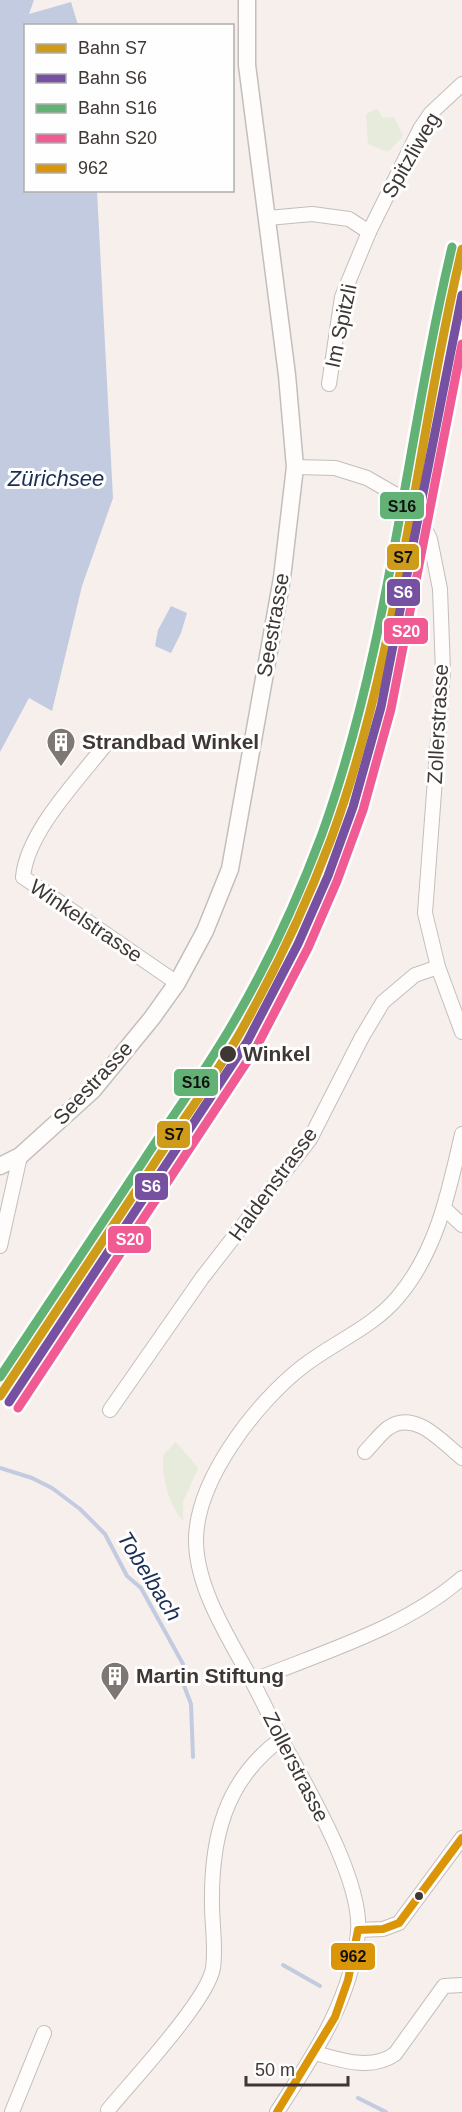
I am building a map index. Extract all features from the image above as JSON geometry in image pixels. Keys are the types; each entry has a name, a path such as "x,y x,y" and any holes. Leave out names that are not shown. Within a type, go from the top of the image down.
{"main road":[{"name":"Seestrasse","path":"0,1166 20,1156 93,1090 152,1018 177,983 205,931 230,869 282,578 295,466 268,218 247,65 248,0"}],"street":[{"name":"Spitzliweg","path":"369,232 420,129 431,113 462,84"},
{"path":"268,218 312,214 349,219 369,232"},
{"name":"Im Spitzli","path":"329,384 342,297 369,232"},
{"name":"Zollerstrasse","path":"295,466 335,468 367,478 393,493 418,515 430,539 440,589 443,672 425,913 438,967 462,1032"},
{"name":"Winkelstrasse","path":"106,744 51,815 24,862 23,877 177,983"},
{"name":"Haldenstrasse","path":"110,1410 202,1278 310,1139 362,1037 383,1002 415,975 438,967"},
{"name":"Zollerstrasse","path":"277,2112 315,2053 342,1998 358,1930 348,1882 324,1817 281,1739 206,1590 196,1542 203,1499 226,1455 261,1406 302,1366 372,1322 398,1298 418,1269 444,1209 462,1134"},
{"path":"0,1246 20,1156"},
{"path":"444,1209 462,1225"},
{"path":"365,1452 388,1428 405,1421 418,1424 462,1458"},
{"path":"252,1682 396,1622 448,1590 462,1578"},
{"path":"108,2110 191,2009 208,1983 213,1968 211,1900 214,1847 221,1817 235,1792 264,1751 281,1739"},
{"path":"358,1930 383,1929 399,1923 462,1838"},
{"path":"315,2053 355,2064 388,2059 396,2054 444,1986 462,1985"},
{"path":"12,2112 44,2033"}],"green space":[{"path":"377,109 383,118 394,117 403,136 388,152 368,144 366,114"},
{"path":"176,1442 198,1468 183,1502 183,1521 170,1499 164,1473 163,1455"}],"water":[{"name":"Zürichsee","path":"0,0 34,0 29,14 71,2 78,24 24,24 24,192 97,192 113,498 82,586 52,711 29,698 0,752"},
{"path":"171,606 187,613 181,633 171,653 155,646 158,630"}],"waterway":[{"name":"Tobelbach","path":"0,1468 32,1478 52,1488 80,1509 105,1534 127,1576 141,1588 183,1664 183,1683 191,1704 193,1757"},
{"name":"Tobelbach","path":"283,1965 320,1986"},
{"name":"Tobelbach","path":"358,2098 386,2112"}],"rail line":[{"name":"S16","path":"0,1377 198,1079 243,1007 291,909 312,859 345,762 365,690 452,247"},
{"name":"S7","path":"0,1396 230,1051 278,962 321,864 355,768 391,621 446,322 462,249"},
{"name":"S6","path":"9,1402 247,1042 298,944 328,876 353,807 381,707 462,295"},
{"name":"S20","path":"18,1408 256,1048 308,948 337,881 363,810 391,709 462,344"}],"transit line":[{"name":"962","path":"277,2112 335,2017 348,1980 358,1930 383,1929 399,1923 462,1838"}],"place":[{"name":"Strandbad Winkel","path":"61,768"},
{"name":"Winkel","path":"228,1054"},
{"name":"Martin Stiftung","path":"115,1702"}]}
